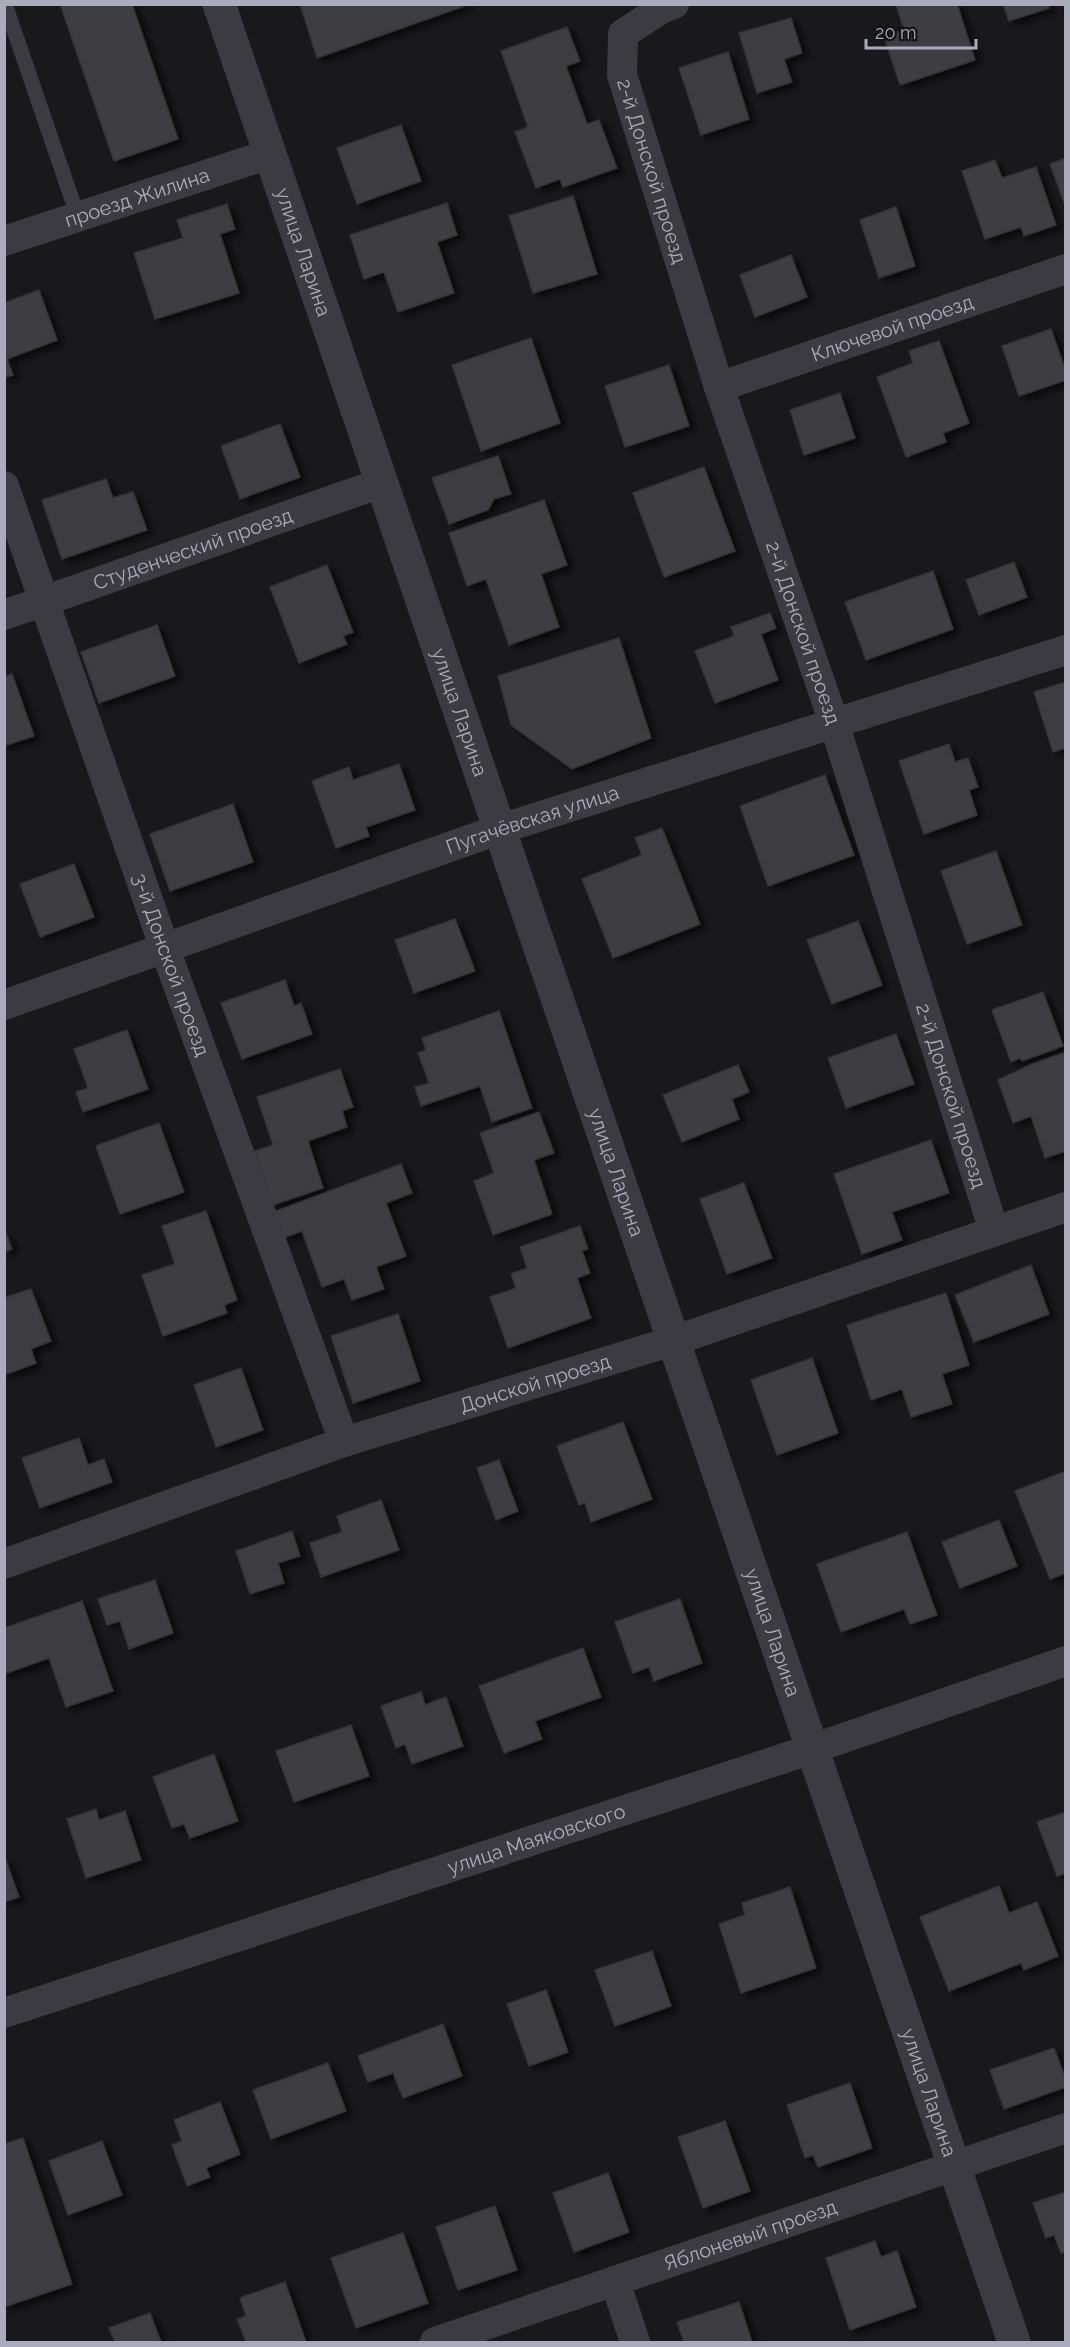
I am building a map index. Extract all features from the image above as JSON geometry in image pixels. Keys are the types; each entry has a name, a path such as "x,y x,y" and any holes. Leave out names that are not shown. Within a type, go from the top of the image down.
{"street":[{"name":"улица Ларина","path":"219,4 1014,2343"},
{"name":"2-й Донской проезд","path":"674,4 661,9 623,34 622,75 719,387 834,723 994,1231"},
{"name":"проезд Жилина","path":"4,241 270,154"},
{"name":"Ключевой проезд","path":"719,387 1065,269"},
{"name":"Студенческий проезд","path":"4,615 381,483"},
{"name":"3-й Донской проезд","path":"4,486 165,949 344,1442"},
{"name":"Пугачёвская улица","path":"4,1005 500,829 1065,650"},
{"name":"Донской проезд","path":"7,1556 344,1442 673,1341 1065,1207"},
{"name":"улица Маяковского","path":"4,2013 812,1749 1065,1661"},
{"name":"Яблоневый проезд","path":"435,2343 1065,2128"},
{"path":"615,2281 635,2343"}],"lane":[{"path":"5,4 78,217"}],"building":[{"path":"60,4 132,4 178,139 114,161"},
{"path":"300,4 470,4 317,58"},
{"path":"896,4 957,4 975,60 900,85 884,37 904,30"},
{"path":"1003,4 1047,4 1049,8 1009,21"},
{"path":"791,18 802,53 784,59 792,82 757,93 739,33"},
{"path":"567,27 580,61 566,66 587,124 599,120 617,168 563,187 560,179 536,188 515,132 528,127 501,51"},
{"path":"728,52 749,119 701,135 679,68"},
{"path":"401,125 421,181 357,204 337,148"},
{"path":"1066,158 1066,208 1050,164"},
{"path":"995,160 1002,178 1036,167 1056,225 1024,236 1021,227 985,239 962,171"},
{"path":"573,196 597,274 533,293 509,216"},
{"path":"447,203 457,235 437,242 454,293 398,312 384,272 364,279 350,235"},
{"path":"227,204 235,229 220,234 239,293 155,319 134,253 183,238 177,220"},
{"path":"896,207 915,266 879,278 860,220"},
{"path":"791,255 807,297 755,317 740,275"},
{"path":"39,290 57,340 7,359 13,375 4,378 4,303"},
{"path":"1051,329 1066,372 1066,380 1019,396 1002,346"},
{"path":"531,338 560,423 481,451 452,365"},
{"path":"939,341 969,423 943,433 946,442 906,457 877,377 913,363 909,351"},
{"path":"669,365 689,426 625,447 605,386"},
{"path":"840,393 855,438 804,455 790,410"},
{"path":"280,424 300,477 240,499 221,446"},
{"path":"498,456 511,494 494,499 488,510 449,524 432,478"},
{"path":"704,467 735,551 664,577 633,493"},
{"path":"106,479 113,498 133,492 147,530 62,559 42,500"},
{"path":"544,500 567,565 541,574 559,627 509,645 486,579 467,586 449,533"},
{"path":"1014,562 1027,597 979,615 966,580"},
{"path":"327,565 353,632 343,636 347,644 299,663 270,587"},
{"path":"933,571 953,629 866,660 845,602"},
{"path":"770,613 776,628 761,634 778,680 715,703 695,651 734,636 731,627"},
{"path":"157,625 175,676 99,703 81,652"},
{"path":"619,638 651,738 572,769 511,725 498,676"},
{"path":"12,674 34,736 4,746 4,677"},
{"path":"1066,682 1066,748 1053,752 1034,692"},
{"path":"949,744 955,762 968,758 978,787 969,790 977,815 924,834 899,761"},
{"path":"399,764 415,810 366,827 369,836 336,848 312,781 349,767 353,780"},
{"path":"825,775 854,855 768,886 740,806"},
{"path":"233,804 253,862 170,891 150,834"},
{"path":"662,828 700,924 613,958 582,879 642,855 635,838"},
{"path":"996,851 1022,925 967,944 941,871"},
{"path":"74,864 94,917 40,937 20,884"},
{"path":"455,919 475,971 414,993 395,940"},
{"path":"858,921 882,985 832,1004 807,940"},
{"path":"285,980 294,1006 301,1003 312,1034 242,1059 221,1003"},
{"path":"1043,992 1063,1046 1022,1061 1020,1058 1011,1062 992,1010"},
{"path":"499,1011 532,1108 492,1122 480,1086 421,1106 415,1087 429,1083 418,1053 426,1050 422,1038"},
{"path":"127,1030 148,1089 83,1112 76,1092 88,1088 74,1049"},
{"path":"896,1034 914,1084 846,1108 828,1058"},
{"path":"1066,1052 1066,1151 1045,1158 1031,1116 1013,1123 998,1080 1032,1064"},
{"path":"738,1065 749,1092 732,1099 739,1119 682,1142 663,1095"},
{"path":"340,1069 353,1107 342,1111 347,1127 308,1141 323,1188 273,1205 255,1151 273,1145 257,1097"},
{"path":"539,1112 554,1153 534,1160 552,1214 493,1235 474,1181 494,1173 480,1133"},
{"path":"159,1123 184,1192 120,1214 96,1146"},
{"path":"931,1140 949,1193 892,1212 902,1240 862,1254 834,1174"},
{"path":"401,1164 412,1193 386,1203 406,1256 376,1267 384,1289 352,1300 344,1279 322,1287 302,1231 283,1238 274,1212"},
{"path":"744,1183 772,1258 727,1274 700,1199"},
{"path":"206,1211 237,1300 224,1305 227,1313 163,1336 142,1275 175,1264 162,1226"},
{"path":"580,1226 588,1249 582,1251 590,1273 577,1278 591,1318 508,1348 490,1297 516,1288 511,1274 527,1268 520,1247"},
{"path":"4,1228 12,1249 4,1252"},
{"path":"1031,1265 1049,1314 974,1342 955,1295"},
{"path":"31,1289 51,1341 31,1349 36,1363 4,1375 4,1298"},
{"path":"946,1293 969,1365 942,1374 952,1404 911,1417 902,1389 871,1400 847,1325"},
{"path":"398,1314 420,1381 353,1403 331,1336"},
{"path":"812,1358 838,1433 777,1455 751,1380"},
{"path":"241,1368 263,1430 216,1447 194,1385"},
{"path":"623,1422 652,1499 591,1522 585,1503 579,1505 557,1446"},
{"path":"79,1438 88,1465 104,1459 112,1482 40,1508 22,1458"},
{"path":"499,1460 518,1511 496,1520 477,1468"},
{"path":"1066,1471 1066,1573 1050,1579 1015,1491"},
{"path":"381,1500 399,1550 321,1577 310,1543 342,1532 337,1516"},
{"path":"999,1520 1017,1566 960,1588 942,1542"},
{"path":"292,1531 300,1556 278,1563 284,1583 250,1594 236,1551"},
{"path":"907,1532 937,1615 910,1624 904,1609 841,1632 817,1564"},
{"path":"155,1580 173,1633 129,1649 120,1621 107,1625 98,1599"},
{"path":"680,1599 702,1663 654,1681 649,1667 633,1673 615,1622"},
{"path":"82,1601 113,1691 66,1707 49,1658 4,1674 4,1628"},
{"path":"583,1648 601,1697 535,1721 542,1739 504,1753 479,1686"},
{"path":"421,1692 425,1705 446,1697 463,1746 412,1764 405,1744 396,1748 381,1706"},
{"path":"351,1725 369,1776 294,1802 276,1751"},
{"path":"214,1754 238,1821 190,1838 184,1824 172,1828 153,1777"},
{"path":"96,1809 99,1820 125,1811 141,1860 86,1878 67,1819"},
{"path":"1066,1812 1066,1873 1057,1876 1037,1822"},
{"path":"4,1855 19,1897 4,1902"},
{"path":"999,1886 1009,1913 1037,1902 1058,1956 1024,1970 1021,1963 949,1991 920,1917"},
{"path":"790,1887 816,1968 741,1993 719,1924 745,1915 742,1903"},
{"path":"652,1951 671,2006 615,2026 595,1970"},
{"path":"546,1990 568,2052 529,2066 507,2004"},
{"path":"443,2024 462,2076 403,2098 393,2073 368,2082 358,2056"},
{"path":"1054,2048 1066,2080 1066,2087 1004,2109 990,2070"},
{"path":"328,2063 346,2111 271,2139 253,2090"},
{"path":"850,2083 872,2148 818,2167 813,2155 805,2158 787,2105"},
{"path":"220,2102 240,2154 206,2168 210,2177 187,2186 172,2145 182,2141 174,2120"},
{"path":"725,2121 750,2191 703,2208 678,2137"},
{"path":"23,2138 72,2284 4,2307 4,2144"},
{"path":"102,2141 122,2195 68,2215 49,2161"},
{"path":"608,2173 629,2232 574,2252 553,2193"},
{"path":"1066,2192 1066,2252 1061,2253 1054,2235 1046,2238 1033,2203"},
{"path":"495,2206 517,2270 458,2290 436,2227"},
{"path":"403,2233 428,2303 356,2328 331,2258"},
{"path":"875,2241 881,2257 897,2251 916,2307 850,2330 826,2258"},
{"path":"285,2282 306,2342 246,2342 237,2319 246,2316 240,2298"},
{"path":"739,2302 752,2342 684,2342 677,2322"},
{"path":"150,2313 161,2342 115,2342 109,2328"}]}
